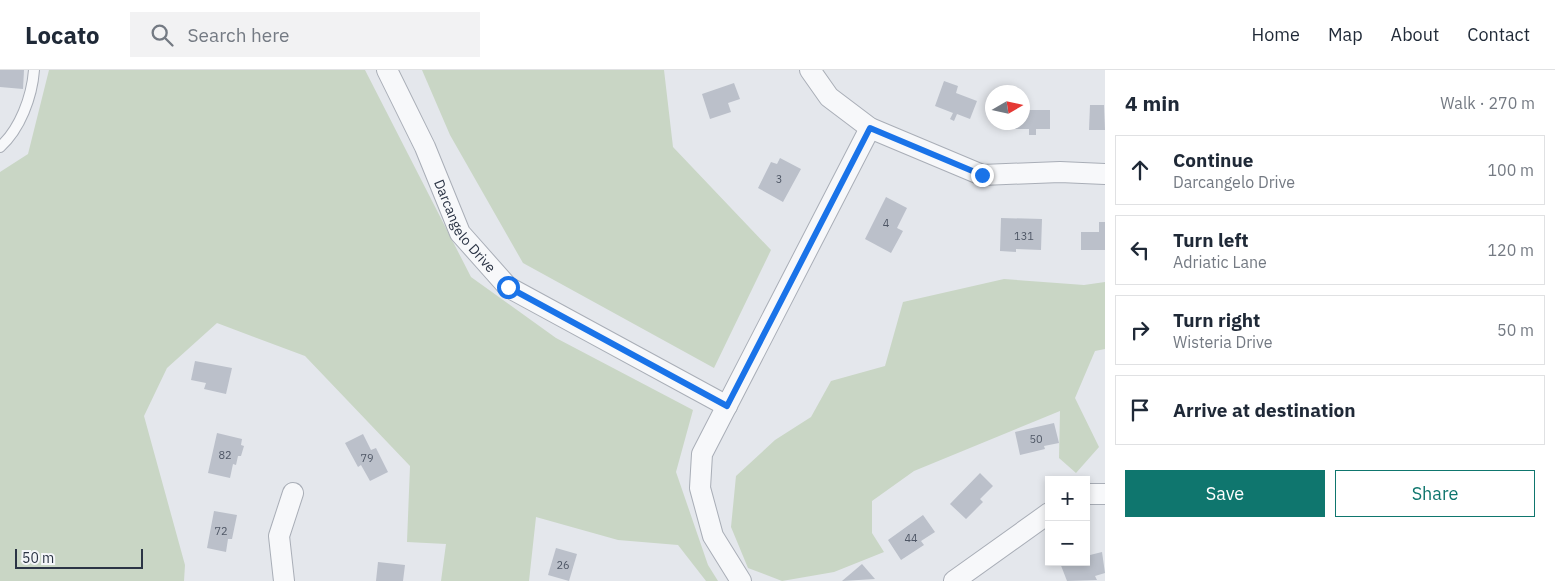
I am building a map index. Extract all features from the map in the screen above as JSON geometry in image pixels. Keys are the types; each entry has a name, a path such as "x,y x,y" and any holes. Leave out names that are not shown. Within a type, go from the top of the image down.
{"street":[{"name":"Darcangelo Drive","path":"387,70 425,147 460,233 508,287 727,406"},
{"path":"810,70 829,97 870,128 982,175 1060,172 1105,174"},
{"path":"741,581 713,536 700,488 702,454 870,128"},
{"path":"284,581 279,536 293,492"},
{"path":"1090,494 1105,494"},
{"path":"954,581 1045,516"}],"lane":[{"path":"0,147 33,86 34,70"}],"green space":[{"path":"49,70 365,70 471,277 556,338 693,410 676,472 708,565 718,581 706,581 678,545 618,540 536,517 529,581 441,581 446,544 407,542 410,466 305,356 217,323 167,368 144,416 185,565 184,581 0,581 0,172 28,154"},
{"path":"422,70 664,70 673,147 771,250 714,368 523,263 450,135"},
{"path":"1004,279 1084,285 1105,282 1105,349 1095,351 1075,398 1099,447 1076,473 1059,458 1060,411 914,471 872,501 872,533 884,552 834,572 782,581 748,568 731,527 736,476 775,440 811,417 831,381 885,366 903,302"}],"building":[{"path":"0,70 24,70 23,89 0,87"},
{"path":"944,81 958,86 956,93 977,101 970,119 957,114 954,121 950,119 953,113 935,106"},
{"path":"734,83 740,99 728,103 731,112 710,119 702,94"},
{"path":"1090,105 1104,105 1105,130 1089,130"},
{"path":"1030,110 1050,110 1050,129 1036,129 1036,135 1029,135"},
{"path":"780,158 801,169 783,202 758,188 771,162 777,164"},
{"path":"886,197 907,208 897,228 903,231 891,253 865,239"},
{"path":"1001,218 1042,219 1041,250 1016,249 1016,252 1000,251"},
{"path":"1099,222 1105,222 1105,250 1081,250 1081,232 1099,232"},
{"path":"195,361 232,368 226,394 204,389 206,383 191,380"},
{"path":"1054,423 1059,443 1044,446 1045,449 1020,455 1015,432"},
{"path":"217,433 242,439 241,445 244,446 241,456 238,456 236,465 233,464 230,478 208,473"},
{"path":"363,434 371,450 376,448 388,472 370,481 361,465 358,467 345,443"},
{"path":"980,473 993,486 980,499 983,502 966,519 950,504"},
{"path":"214,511 237,515 232,539 228,539 226,552 207,548"},
{"path":"923,515 935,532 921,541 924,545 901,560 888,540"},
{"path":"556,548 577,554 569,581 548,575"},
{"path":"1102,552 1105,573 1095,576 1097,580 1067,581 1061,566 1090,566 1090,555"},
{"path":"378,562 405,565 403,581 376,581"},
{"path":"862,564 875,579 842,581"}],"route":[{"path":"508,287 727,406 870,128 982,175"}]}
